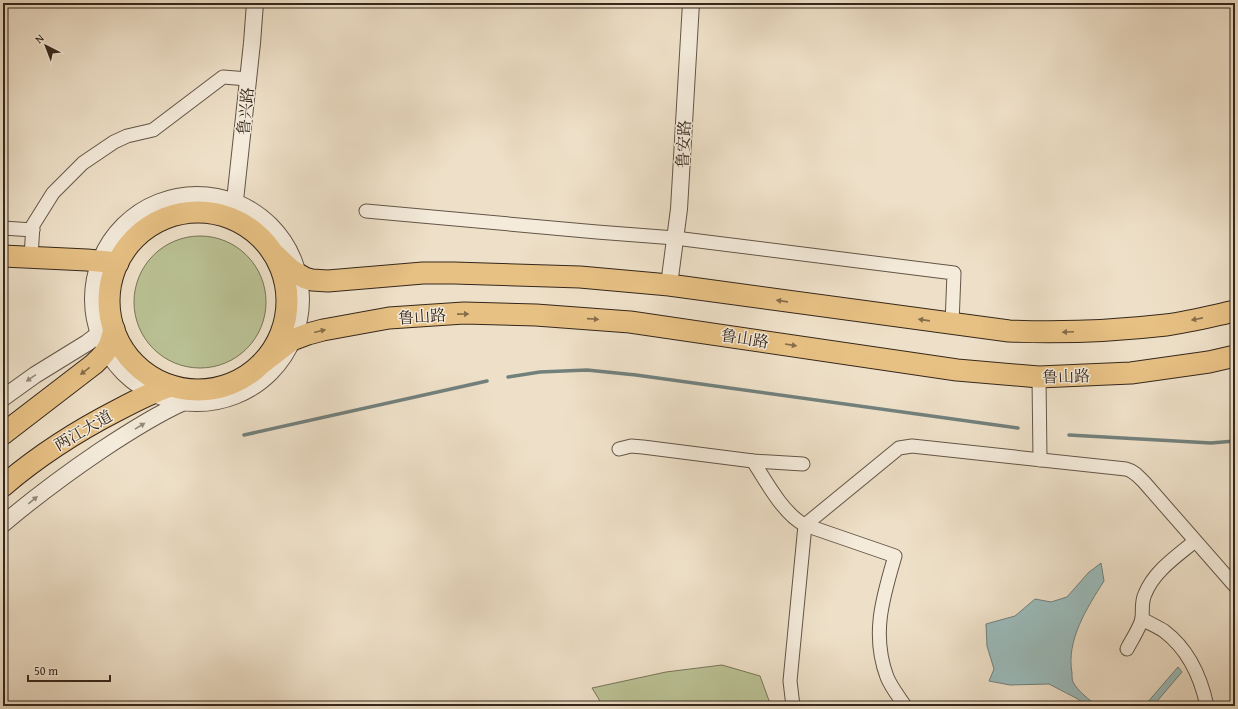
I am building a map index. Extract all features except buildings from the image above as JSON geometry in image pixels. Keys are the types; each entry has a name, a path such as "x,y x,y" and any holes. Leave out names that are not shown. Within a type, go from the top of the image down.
{"highway":[{"path":"3,256 87,260 109,263 127,249 138,236 167,218 200,212 217,214 234,211 245,225 256,233 274,254 291,270 298,275 312,280 328,281 423,273 580,277 669,285 1009,331 1097,331 1167,325 1235,312"},
{"path":"107,338 120,343 133,361 150,376 171,386 196,390 219,388 241,379 262,363 272,351 284,324 287,310 285,281 274,254"},
{"path":"3,434 94,364 107,338 110,296 113,279 109,263"},
{"name":"鲁山路","path":"262,363 292,340 323,330 389,318 464,314 536,315 630,322 957,370 1039,377 1131,372 1209,362 1235,356"},
{"name":"两江大道","path":"3,486 55,446 95,422 151,392 171,386"}],"street":[{"name":"鲁兴路","path":"234,211 255,3"},
{"name":"鲁安路","path":"669,285 679,209 691,3"},
{"path":"31,257 33,225 53,193 83,163 96,153 121,139 153,130 223,77 248,79"},
{"path":"3,398 35,375 87,343 107,338 126,375 151,392 166,398 184,402 221,400 250,388 263,378 275,367 292,340 298,322 300,308 301,294 298,275 287,246 274,228 257,214 234,211"},
{"path":"366,211 675,238 954,273 952,324"},
{"path":"3,228 33,230"},
{"path":"1039,377 1040,460"},
{"path":"3,524 80,465 166,410 184,402"},
{"path":"619,449 631,446 753,461 803,464"},
{"path":"793,706 790,681 805,525 899,448 912,446 1126,468 1131,470 1138,476 1235,586"},
{"path":"753,461 775,495 798,521 805,525 895,556 883,601 879,628 882,660 888,678 906,706"},
{"path":"1127,649 1142,619 1143,600 1152,580 1195,540"},
{"path":"1142,619 1164,631 1183,649 1195,670 1207,706"}],"green space":[{"path":"206,236 225,241 237,247 247,255 255,265 261,277 265,289 265,315 261,327 255,339 247,349 237,357 225,363 213,367 194,368 175,363 163,357 153,349 145,339 139,327 135,315 134,296 139,277 145,265 153,255 163,247 175,241 187,237"},
{"path":"722,665 760,676 771,706 603,706 592,688 666,672"}],"water":[{"path":"1101,563 1104,581 1079,625 1072,648 1071,661 1073,682 1084,695 1098,706 1088,706 1049,684 1010,685 989,681 994,669 987,646 986,624 1015,616 1035,599 1051,602 1067,597 1088,573"},
{"path":"1178,667 1182,672 1153,706 1139,706 1146,704"}],"waterway":[{"path":"508,377 540,372 587,370 636,375 1018,428"},
{"path":"244,435 487,381"},
{"path":"1069,435 1211,443 1235,441"}]}
